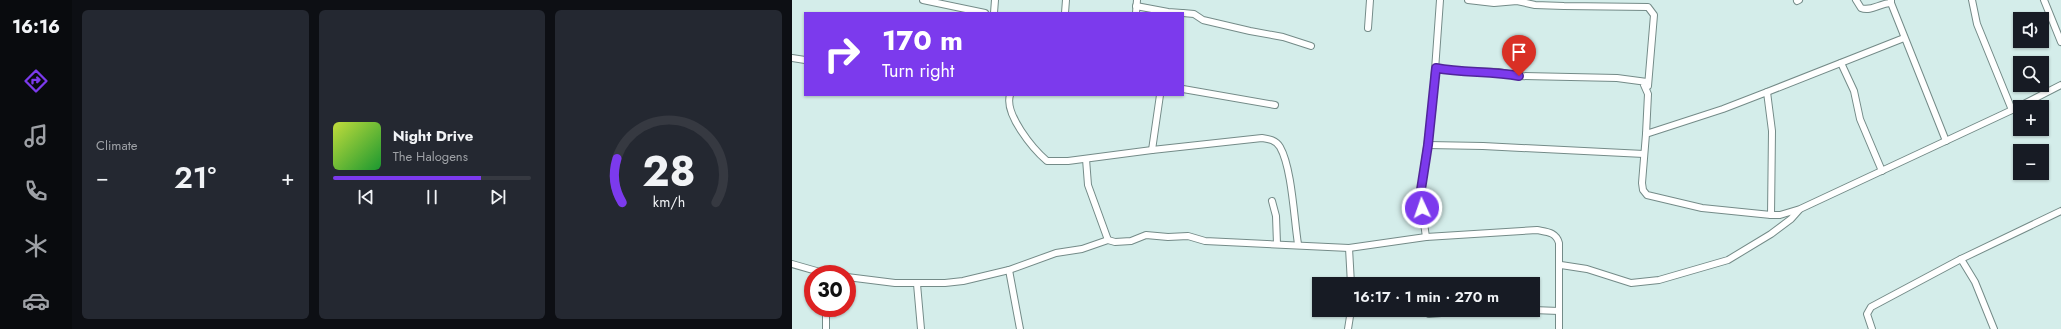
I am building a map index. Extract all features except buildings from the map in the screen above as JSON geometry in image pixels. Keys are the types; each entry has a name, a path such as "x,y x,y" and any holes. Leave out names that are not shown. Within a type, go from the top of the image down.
{"street":[{"path":"923,0 980,12"},
{"path":"994,12 995,0"},
{"path":"1065,12 1066,0"},
{"path":"1368,28 1370,0"},
{"path":"1426,237 1420,196 1428,145 1436,68 1440,0"},
{"path":"1468,0 1494,3 1516,0 1536,4 1564,6 1648,7 1654,15 1647,90 1646,134 1642,183 1643,190 1647,195 1702,208 1771,215 1780,215 1800,209 2012,110 2061,85"},
{"path":"1856,0 1861,8 1867,10 1879,4 1891,2 1946,141"},
{"path":"1973,0 1977,24 2012,110"},
{"path":"2044,0 2061,42"},
{"path":"1137,3 1168,12"},
{"path":"1184,13 1194,14 1203,20 1283,37 1311,46"},
{"path":"1646,134 1723,109 1904,38"},
{"path":"792,58 804,60"},
{"path":"1841,63 1854,92 1864,130 1882,171"},
{"path":"1436,68 1457,71 1498,72 1519,76 1617,78 1647,82 1644,85 1647,90"},
{"path":"1184,88 1275,105"},
{"path":"1767,92 1772,131 1771,215"},
{"path":"1010,96 1008,100 1010,111 1016,122 1040,155 1047,161 1057,162 1262,138 1272,139 1279,146 1286,161 1298,244"},
{"path":"1152,150 1160,96"},
{"path":"1428,145 1483,146 1644,154"},
{"path":"1086,159 1088,185 1108,240"},
{"path":"1272,201 1276,216 1277,244"},
{"path":"1560,265 1587,269 1631,283 1659,280 1728,260 1771,234 1791,219 1800,209"},
{"path":"1872,329 1867,314 1871,307 1961,259 2061,211"},
{"path":"856,278 917,284 963,281 1010,270 1056,253 1082,249 1108,240 1115,242 1131,241 1146,235 1168,237 1188,236 1205,241 1298,244 1349,248 1426,237 1500,231 1537,230 1551,232 1557,238 1559,243 1559,329"},
{"path":"1349,248 1351,277"},
{"path":"1961,259 1975,282 1994,329"},
{"path":"792,264 804,268"},
{"path":"1010,270 1020,329"},
{"path":"917,284 921,329"},
{"path":"1540,310 1560,311"},
{"path":"826,317 826,329"},
{"path":"1348,329 1350,317"}],"route":[{"path":"1422,208 1420,188 1424,176 1436,68 1457,71 1498,72 1519,76"}]}
